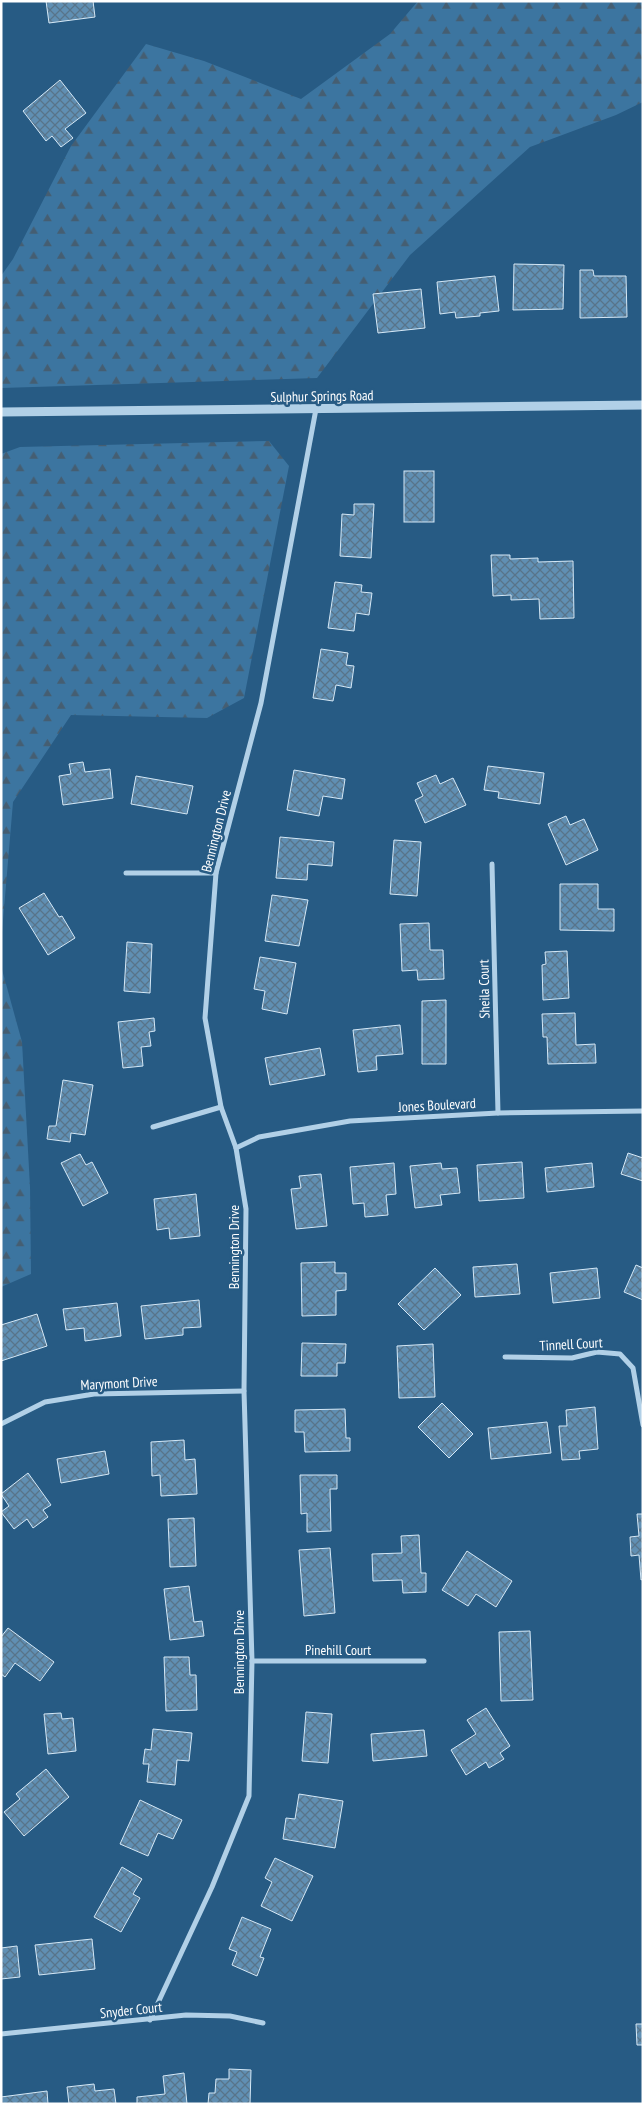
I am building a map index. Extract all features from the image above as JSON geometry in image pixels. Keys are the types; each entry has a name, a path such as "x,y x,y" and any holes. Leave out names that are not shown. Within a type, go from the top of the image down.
{"street":[{"name":"Sulphur Springs Road","path":"1,412 643,405"},
{"name":"Bennington Drive","path":"150,2020 212,1887 249,1796 252,1661 244,1391 246,1209 236,1148 221,1108 205,1018 216,873 260,704 316,410"},
{"name":"Sheila Court","path":"492,864 498,1113"},
{"path":"126,873 216,873"},
{"path":"153,1127 221,1108"},
{"name":"Jones Boulevard","path":"236,1148 259,1137 350,1121 498,1113 643,1111"},
{"name":"Tinnell Court","path":"505,1357 572,1358 597,1352 620,1354 633,1368 643,1426"},
{"name":"Marymont Drive","path":"1,1424 45,1402 94,1394 244,1391"},
{"name":"Pinehill Court","path":"252,1661 424,1661"},
{"name":"Snyder Court","path":"1,2034 186,2016 230,2016 263,2023"}],"green space":[{"path":"418,1 643,1 643,102 616,115 530,147 410,255 317,378 1,388 1,276 13,259 71,146 146,44 204,61 301,99 390,34"},
{"path":"269,441 289,466 244,698 207,718 71,715 13,802 1,944 1,454 20,447"},
{"path":"1,966 22,1042 30,1187 31,1274 1,1287"}],"building":[{"path":"46,1 93,1 95,17 49,23"},
{"path":"60,80 86,113 65,129 73,138 61,147 52,136 46,141 23,111"},
{"path":"514,264 564,265 563,309 513,310"},
{"path":"580,270 593,270 594,276 626,276 627,317 580,318"},
{"path":"495,276 499,311 480,313 480,316 456,318 455,312 440,314 437,282"},
{"path":"421,289 425,328 378,333 373,294"},
{"path":"404,471 434,471 434,522 404,522"},
{"path":"354,504 374,504 371,558 340,556 342,514 354,515"},
{"path":"491,555 510,555 510,559 538,558 538,562 573,561 574,618 540,619 539,599 511,600 511,595 493,596"},
{"path":"335,582 362,585 361,592 372,593 369,615 356,613 354,631 328,628"},
{"path":"321,649 348,653 346,665 354,666 351,688 336,685 333,701 313,698"},
{"path":"83,762 85,772 110,769 113,798 63,805 59,776 71,774 69,764"},
{"path":"488,766 544,773 540,804 498,798 499,792 484,790"},
{"path":"294,770 345,779 342,799 323,796 319,816 287,810"},
{"path":"436,775 440,784 453,778 466,805 425,823 415,800 423,796 417,783"},
{"path":"136,776 193,786 187,814 131,804"},
{"path":"566,816 570,825 584,819 598,850 566,865 548,824"},
{"path":"280,837 334,842 332,866 308,864 307,880 276,878"},
{"path":"394,840 421,842 417,896 390,894"},
{"path":"560,884 598,884 598,909 614,909 614,931 560,930"},
{"path":"44,893 59,917 62,916 75,938 48,955 19,908"},
{"path":"272,895 308,900 299,946 265,941"},
{"path":"429,923 430,950 443,950 444,979 418,980 417,970 402,971 400,924"},
{"path":"127,942 152,944 150,993 124,991"},
{"path":"567,951 569,998 543,1000 542,965 546,964 545,952"},
{"path":"260,957 296,963 287,1014 262,1009 265,991 254,989"},
{"path":"446,1000 446,1064 422,1064 422,1001"},
{"path":"575,1013 576,1045 595,1044 596,1063 548,1064 547,1037 543,1037 542,1014"},
{"path":"154,1018 155,1031 149,1032 151,1046 141,1047 143,1066 123,1068 118,1022"},
{"path":"400,1025 403,1054 376,1056 377,1070 358,1072 353,1030"},
{"path":"320,1048 325,1075 270,1085 265,1058"},
{"path":"63,1080 93,1085 85,1135 71,1133 70,1142 47,1139 49,1126 56,1126"},
{"path":"628,1153 643,1158 643,1181 621,1174"},
{"path":"80,1154 86,1165 92,1162 108,1193 83,1206 61,1163"},
{"path":"522,1162 524,1198 479,1201 477,1165"},
{"path":"394,1163 396,1194 386,1195 388,1215 365,1217 364,1203 353,1204 350,1167"},
{"path":"441,1163 442,1169 457,1168 460,1193 440,1195 442,1205 415,1208 410,1166"},
{"path":"592,1163 594,1187 547,1192 545,1168"},
{"path":"321,1174 327,1226 296,1229 291,1189 301,1188 299,1176"},
{"path":"196,1194 200,1236 170,1239 169,1228 157,1230 154,1199"},
{"path":"335,1262 335,1273 346,1273 346,1290 336,1291 336,1315 302,1316 301,1263"},
{"path":"517,1264 520,1294 475,1297 473,1267"},
{"path":"636,1265 643,1268 643,1300 624,1292"},
{"path":"435,1268 461,1295 424,1330 398,1304"},
{"path":"597,1268 600,1298 553,1303 550,1273"},
{"path":"199,1300 201,1327 183,1328 183,1335 145,1339 141,1306"},
{"path":"117,1303 121,1336 85,1341 84,1328 66,1330 63,1309"},
{"path":"37,1314 47,1346 1,1361 1,1325"},
{"path":"302,1343 346,1344 345,1363 337,1363 337,1376 301,1376"},
{"path":"433,1344 435,1397 399,1398 397,1346"},
{"path":"442,1403 473,1434 449,1458 418,1427"},
{"path":"595,1407 598,1449 579,1451 580,1459 562,1460 559,1426 567,1426 566,1410"},
{"path":"345,1409 346,1438 350,1438 350,1451 305,1452 304,1432 295,1432 295,1410"},
{"path":"547,1422 551,1453 491,1459 488,1428"},
{"path":"184,1440 185,1460 195,1459 197,1494 161,1496 160,1475 152,1476 151,1442"},
{"path":"105,1451 109,1474 61,1483 57,1459"},
{"path":"28,1473 51,1505 43,1510 48,1517 33,1528 27,1519 14,1529 1,1512 9,1506 1,1494"},
{"path":"300,1475 337,1475 337,1489 330,1489 331,1531 307,1532 307,1513 301,1514"},
{"path":"637,1514 643,1514 643,1579 641,1580 639,1555 631,1556 630,1537 639,1536"},
{"path":"194,1518 196,1566 170,1567 168,1519"},
{"path":"419,1535 421,1573 426,1573 426,1592 403,1593 402,1580 373,1581 372,1554 402,1553 401,1536"},
{"path":"330,1548 335,1613 304,1616 299,1550"},
{"path":"467,1551 512,1581 496,1607 476,1594 468,1606 442,1590"},
{"path":"189,1586 194,1622 202,1621 204,1636 170,1640 164,1589"},
{"path":"8,1628 54,1662 40,1681 15,1663 5,1677 1,1674 1,1637"},
{"path":"530,1631 533,1700 501,1701 499,1632"},
{"path":"164,1657 189,1657 190,1675 196,1675 197,1710 166,1711"},
{"path":"486,1708 510,1746 500,1753 504,1759 489,1768 486,1762 466,1775 451,1750 476,1734 467,1720"},
{"path":"306,1712 332,1714 328,1763 302,1761"},
{"path":"61,1713 62,1719 73,1718 76,1751 48,1754 44,1714"},
{"path":"153,1729 192,1733 189,1761 177,1760 175,1785 147,1782 149,1764 143,1764 145,1749 151,1750"},
{"path":"424,1730 427,1756 373,1761 371,1734"},
{"path":"46,1769 69,1797 24,1836 4,1812 20,1799 16,1794"},
{"path":"299,1794 343,1801 335,1848 283,1839 286,1818 295,1819"},
{"path":"140,1800 182,1820 173,1839 158,1833 148,1856 120,1844"},
{"path":"275,1858 313,1876 292,1921 261,1906 272,1882 265,1878"},
{"path":"122,1867 142,1879 133,1894 140,1898 121,1932 94,1917"},
{"path":"242,1917 271,1929 260,1957 264,1958 257,1976 232,1965 237,1952 229,1949"},
{"path":"92,1939 95,1969 39,1975 35,1945"},
{"path":"17,1946 20,1977 1,1979 1,1948"},
{"path":"636,2024 643,2024 643,2045 637,2045"},
{"path":"229,2069 251,2070 250,2104 208,2104 209,2093 215,2093 216,2079 229,2079"},
{"path":"184,2073 187,2104 137,2104 137,2097 165,2094 163,2076"},
{"path":"94,2084 95,2091 114,2089 116,2104 69,2104 67,2087"},
{"path":"47,2091 48,2104 1,2104 1,2097"}]}
